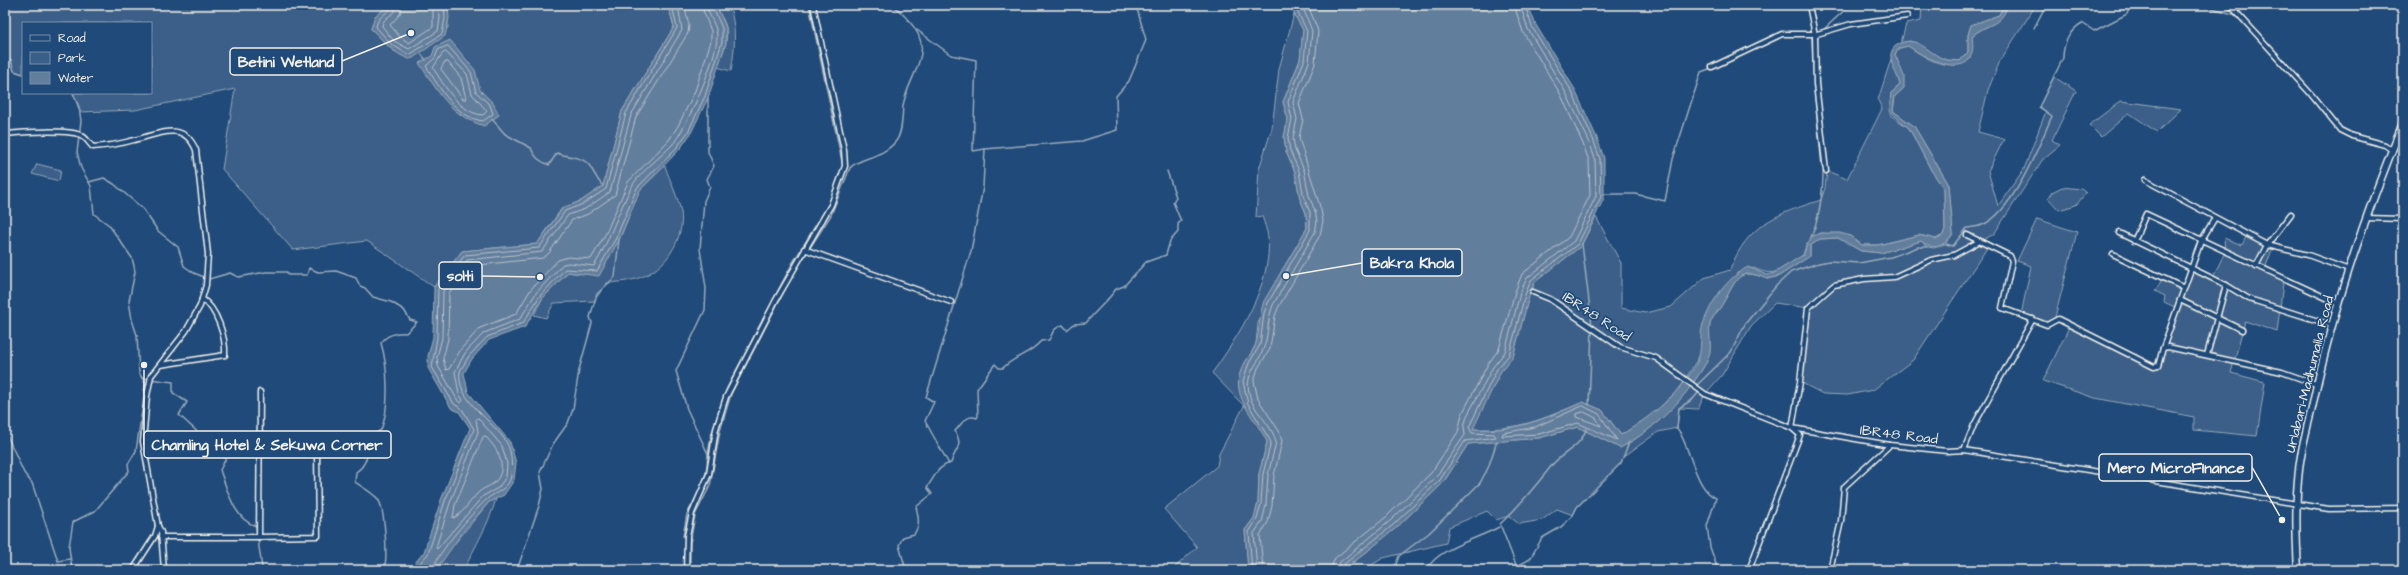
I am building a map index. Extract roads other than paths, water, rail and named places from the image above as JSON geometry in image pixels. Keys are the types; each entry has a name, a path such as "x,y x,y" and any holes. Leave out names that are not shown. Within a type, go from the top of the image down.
{"main road":[{"name":"Urlabari-Madhumalla Road","path":"2298,570 2296,504 2299,469 2316,384 2337,303 2365,218 2403,125"}],"street":[{"path":"686,570 687,536 692,513 709,474 716,429 726,397 804,249 831,205 845,166 844,150 813,5"},
{"path":"1809,5 1815,34 1816,84 1826,171"},
{"path":"2230,5 2310,93 2340,130 2352,136 2385,145 2392,150"},
{"path":"1712,67 1779,35 1815,34 1851,24 1907,16"},
{"path":"5,127 7,134 33,131 54,134 74,133 83,136 93,147 134,140 164,131 186,135 192,140 196,150 206,226 208,254 206,285 202,299 186,331 151,376 143,442 161,538 164,570"},
{"path":"2145,180 2267,245 2308,256 2349,270"},
{"path":"2134,241 2146,214 2337,303"},
{"path":"2256,266 2267,245 2290,214"},
{"path":"1968,235 2010,256 2012,261 2002,308 2047,325 2058,319 2154,367 2158,366 2184,288 2202,241 2215,218"},
{"path":"2365,218 2403,219"},
{"path":"2119,233 2249,299 2331,325"},
{"path":"1749,570 1800,435 1792,428 1800,382 1808,308 1834,285 1864,279 1894,277 1931,260 1954,254 1980,241"},
{"path":"804,249 951,302"},
{"path":"2113,254 2184,288"},
{"path":"2207,355 2226,286"},
{"name":"IBR48 Road","path":"1533,292 1550,299 1620,347 1656,358 1686,378 1706,394 1792,428 1890,445 1947,451 1964,450 2296,504 2329,508 2403,508"},
{"path":"160,365 225,355 223,339 216,317 208,302 202,299"},
{"path":"2180,300 2242,330"},
{"path":"1964,450 1974,425 2033,320"},
{"path":"2163,348 2168,347 2282,372 2316,384"},
{"path":"259,537 260,392"},
{"path":"1830,570 1841,521 1844,488 1890,445"},
{"path":"161,538 318,536 317,452"},
{"path":"133,570 155,536 158,526"}],"water":[{"path":"390,5 448,5 449,18 445,36 413,58 409,59 403,56 393,50 371,29 375,16"},
{"path":"668,5 716,5 726,27 726,43 708,98 691,133 680,149 640,190 619,240 599,276 568,272 542,299 525,327 489,340 472,359 464,373 468,392 510,442 516,463 514,480 504,495 489,502 465,529 436,570 409,570 424,552 441,500 470,428 459,412 451,408 428,368 428,356 433,337 434,287 462,251 537,244 563,208 581,201 603,186 622,111 674,27"},
{"path":"1293,5 1528,5 1536,25 1574,88 1597,138 1604,158 1604,198 1581,246 1535,282 1529,296 1513,357 1501,371 1473,429 1502,429 1530,423 1556,414 1583,402 1602,410 1621,435 1664,404 1690,374 1699,357 1703,324 1710,307 1733,277 1748,267 1767,275 1774,273 1803,255 1811,237 1820,233 1840,233 1850,236 1862,245 1878,245 1919,235 1936,239 1943,235 1945,229 1944,189 1931,170 1909,128 1889,111 1891,93 1900,85 1892,61 1891,52 1897,45 1910,41 1922,45 1944,59 1960,61 1968,52 1968,35 1971,25 1999,15 2004,5 2008,5 2001,18 1972,36 1972,51 1968,60 1961,65 1951,65 1928,58 1908,46 1900,48 1895,54 1904,76 1904,88 1895,96 1893,111 1914,126 1949,185 1953,234 1946,242 1934,247 1921,241 1881,253 1861,251 1838,238 1820,239 1810,246 1810,256 1779,276 1767,279 1749,274 1744,275 1735,282 1711,321 1710,353 1698,376 1680,400 1658,422 1620,448 1578,427 1539,438 1468,444 1443,483 1396,528 1344,570 1248,570 1245,530 1254,518 1258,503 1259,474 1267,442 1263,433 1246,408 1239,390 1239,380 1241,370 1255,346 1264,301 1307,228 1306,213 1300,199 1295,172 1286,152 1284,137 1288,119 1283,102 1300,60 1303,30 1294,14"},
{"path":"450,40 475,70 480,90 493,103 499,115 484,126 472,121 453,109 419,63 432,56 435,47"}],"waterway":[{"path":"708,454 711,436 727,388 792,264 829,204 843,166 809,5"},
{"path":"690,570 690,543 695,515 710,486 720,431 731,394 792,276 831,215 850,168 854,164 878,155 890,147 896,141 900,133 903,106 906,94 919,63 921,43 917,32 909,21 899,10 891,5"},
{"path":"985,149 1082,141 1117,130 1116,96 1129,81 1146,40 1136,5"},
{"path":"1807,5 1812,32"},
{"path":"1823,30 1850,5"},
{"path":"2034,28 2046,5"},
{"path":"1946,244 1953,246 1967,228 1980,226 1993,218 2004,207 2024,177 2052,116 2039,107 2063,58 2066,42 2074,29 2082,23 2094,31 2127,14 2131,5"},
{"path":"2202,5 2236,15"},
{"path":"2241,10 2245,5"},
{"path":"917,30 951,55 976,60 973,151 985,149 983,187 971,251 926,397 934,402 925,421 949,464"},
{"path":"1812,36 1814,85 1822,167"},
{"path":"421,54 426,60"},
{"path":"5,59 11,60 14,71 22,74"},
{"path":"1604,194 1635,194 1665,201 1673,159 1701,72 1712,68"},
{"path":"73,94 79,107 81,121 77,152 81,168 91,186 94,214 109,225 132,258 134,266 135,272 129,301 132,320 137,335 139,373 142,378 173,382 173,393 187,402 179,415 226,458 220,470 225,486 237,511 248,523 256,526 262,568 265,570"},
{"path":"702,486 706,473 708,454 687,409 676,371 705,310 706,288 700,249 704,201 710,187 707,179 714,166 708,152 708,98"},
{"path":"492,119 505,134 531,148 538,159 549,165 557,153 578,158 586,162 603,186"},
{"path":"906,570 899,545 903,537 914,534 918,527 918,513 916,507 932,494 927,487 939,469 951,463 959,445 958,437 955,431 970,417 977,418 977,389 995,364 999,368 1003,368 1032,349 1041,341 1049,340 1057,327 1063,325 1067,330 1074,324 1086,323 1116,289 1124,286 1146,262 1166,255 1170,241 1178,232 1178,224 1181,221 1173,202 1176,197 1167,171"},
{"path":"1811,237 1820,206 1823,173"},
{"path":"89,182 104,178 114,184 143,209 158,231 178,247 184,266 194,273 209,279 230,273 238,277 266,272 287,272 288,275 307,275 309,268 318,272 336,271 356,278 360,286 365,288 373,297 391,302 404,310 410,320 417,322 406,333 392,335 383,340 381,343 385,363 387,387 384,421 381,430 376,433 371,441 366,460 362,467 356,472 355,482 376,497 380,504 385,534 386,555 384,570"},
{"path":"517,570 539,506 543,489 540,472 553,444 568,423 573,409 579,370 592,323 590,317 597,294 615,277 619,239"},
{"path":"1582,244 1592,326"},
{"path":"1698,384 1731,352 1745,324 1777,285 1791,272 1829,261 1859,263 1891,257 1918,247 1927,247"},
{"path":"1589,405 1592,329"},
{"path":"72,570 69,547 73,522 95,511 129,471 128,464 136,451 143,404 145,383 142,378"},
{"path":"1698,393 1693,399 1679,408 1677,428 1682,436 1703,486 1716,498 1707,526 1710,547 1718,570"},
{"path":"1518,570 1500,524 1521,503 1553,464 1576,445 1584,435 1586,429"},
{"path":"5,431 24,473 32,483 58,561 70,559"},
{"path":"1394,570 1399,556 1429,533 1480,483 1488,468 1497,441"},
{"path":"1517,566 1530,559 1542,538 1561,527 1573,515 1577,507 1621,463 1629,442"},
{"path":"683,537 687,514 698,494"},
{"path":"1426,570 1432,562 1449,549 1499,527"},
{"path":"1349,570 1353,561"}],"place":[{"name":"Betini Wetland","path":"411,33"},
{"name":"Bakra Khola","path":"1286,276"},
{"name":"solti","path":"540,277"},
{"name":"Chamling Hotel & Sekuwa Corner","path":"144,365"},
{"name":"Mero MicroFInance","path":"2282,520"}]}
